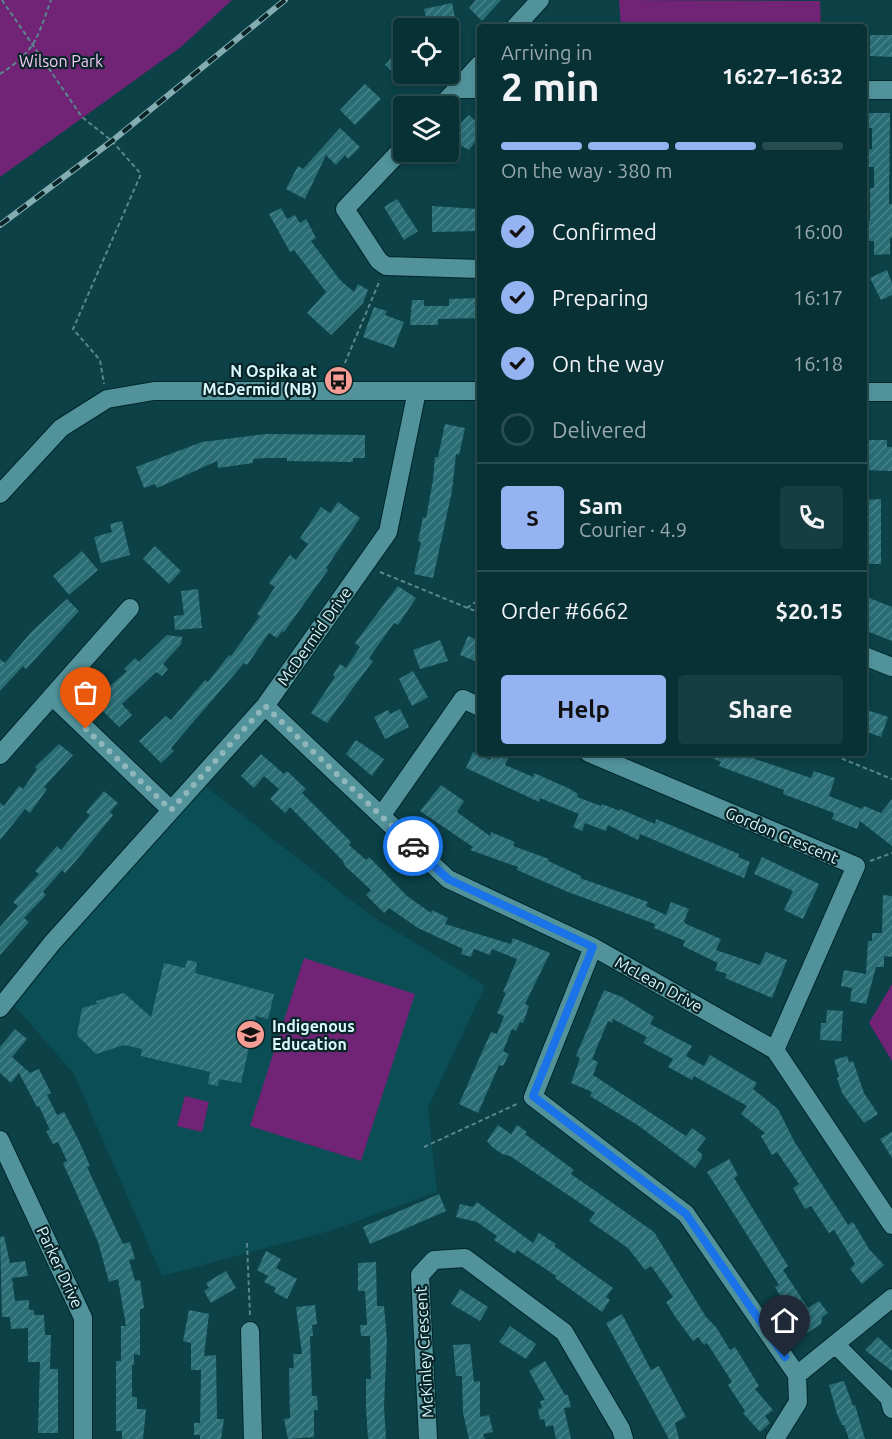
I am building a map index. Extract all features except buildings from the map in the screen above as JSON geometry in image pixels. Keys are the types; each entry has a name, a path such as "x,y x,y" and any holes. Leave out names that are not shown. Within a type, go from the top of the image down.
{"street":[{"path":"518,24 540,0"},
{"path":"450,96 477,67"},
{"path":"457,89 477,89"},
{"path":"867,90 892,90"},
{"path":"393,159 345,209 379,261 386,266 477,269"},
{"path":"0,494 61,428 107,399 154,391 477,391"},
{"name":"McDermid Drive","path":"0,1008 52,943 265,706 388,532 417,391"},
{"path":"867,392 892,392"},
{"path":"0,755 130,608"},
{"path":"867,657 892,667"},
{"path":"52,696 171,810"},
{"path":"381,816 463,699 477,706"},
{"name":"McLean Drive","path":"265,706 448,879 593,947 775,1050 892,1224"},
{"name":"Gordon Crescent","path":"596,756 856,866 775,1050"},
{"path":"593,947 533,1096 686,1214 797,1375 798,1402 775,1439"},
{"name":"Parker Drive","path":"0,1140 83,1317 83,1439"},
{"name":"McKinley Crescent","path":"428,1439 420,1275 434,1260 465,1258 564,1332 621,1429 624,1439"},
{"path":"797,1375 892,1298"},
{"path":"250,1331 253,1439"},
{"path":"836,1345 889,1398 892,1408"}],"path":[{"path":"2,0 82,117 112,141 141,174 73,329 100,360 107,399"},
{"path":"0,74 24,58 34,46 51,0"},
{"path":"333,391 386,266"},
{"path":"364,566 477,612"},
{"path":"467,608 477,601"},
{"path":"835,756 892,779"},
{"path":"856,866 892,852"},
{"path":"424,1147 533,1096"},
{"path":"247,1243 250,1331"}],"shaded area":[{"name":"Indigenous Education","path":"192,776 373,917 485,986 428,1108 437,1192 330,1231 162,1276 74,1074 7,997"}],"green space":[{"name":"Wilson Park","path":"0,0 232,0 181,47 0,177"},
{"path":"619,0 820,1 821,24 621,24"},
{"path":"304,958 415,994 361,1161 250,1126"},
{"path":"892,984 892,1061 869,1023"},
{"path":"185,1096 209,1102 202,1132 177,1126"}],"railway":[{"path":"0,225 112,141 285,0"}],"way so far":[{"path":"86,729 171,810 265,706 413,846"}],"place":[{"name":"N Ospika at McDermid (NB)","path":"338,380"},
{"name":"Indigenous Education","path":"251,1035"}],"route":[{"path":"413,846 448,879 593,947 533,1096 686,1214 785,1357"}]}
